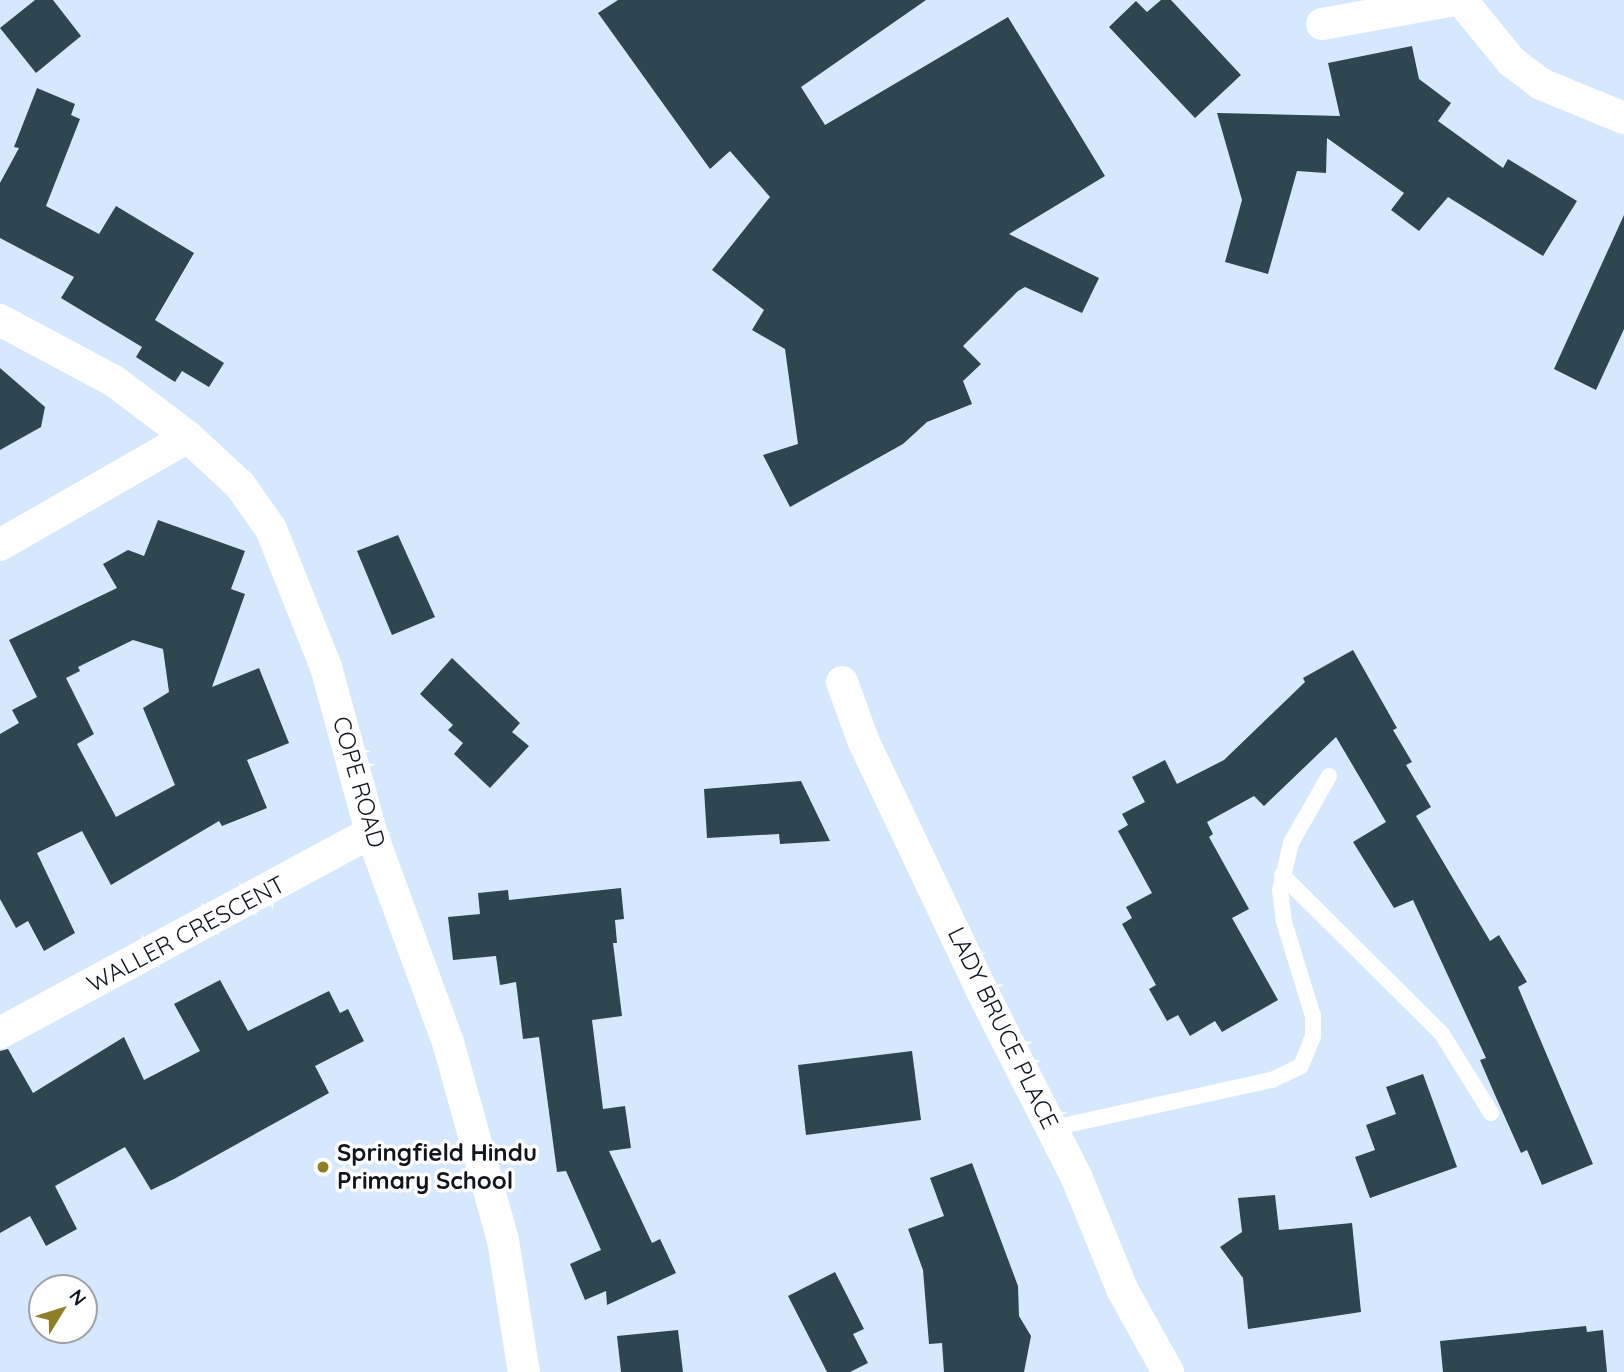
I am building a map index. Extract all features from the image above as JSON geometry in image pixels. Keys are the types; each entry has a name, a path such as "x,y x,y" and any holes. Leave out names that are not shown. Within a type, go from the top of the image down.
{"street":[{"path":"1322,24 1371,7 1455,0"},
{"path":"1461,0 1511,62 1541,84 1624,118"},
{"name":"COPE ROAD","path":"0,320 114,381 188,437 240,485 271,529 326,667 371,832 448,1042 503,1240 524,1372"},
{"path":"0,545 188,437"},
{"name":"LADY BRUCE PLACE","path":"842,682 863,740 985,997 1053,1128 1122,1289 1168,1372"},
{"name":"WALLER CRESCENT","path":"0,1033 371,832"}],"lane":[{"path":"1053,1128 1272,1080 1301,1066 1314,1036 1313,1016 1284,922 1282,875 1291,843 1329,776"},
{"path":"1282,875 1442,1034 1491,1113"}],"building":[{"path":"35,0 53,0 81,36 36,73 0,28"},
{"path":"618,0 926,0 801,87 825,125 1008,17 1105,176 1009,234 1099,278 1082,313 1025,287 1018,291 963,346 981,364 963,381 972,404 927,422 903,444 790,507 763,455 798,444 785,349 752,330 764,310 712,270 770,197 730,151 710,169 598,13"},
{"path":"1161,0 1171,0 1241,75 1195,118 1109,27 1136,1 1147,12"},
{"path":"1412,46 1419,79 1451,103 1438,121 1503,168 1508,159 1577,201 1543,256 1448,197 1419,231 1391,210 1404,193 1327,138 1326,173 1297,171 1268,274 1225,262 1242,200 1217,113 1340,116 1328,63"},
{"path":"37,88 75,104 71,115 80,119 46,206 99,234 116,206 194,253 155,320 224,363 209,387 182,371 175,382 136,357 142,347 61,298 74,277 0,238 0,183 19,148 14,147"},
{"path":"1624,215 1624,329 1596,390 1554,369"},
{"path":"0,368 45,407 41,427 0,450"},
{"path":"158,520 245,551 231,589 245,594 212,687 259,668 289,743 247,760 267,808 222,826 219,821 111,885 82,831 37,853 75,933 44,951 28,921 16,928 0,899 0,734 19,723 12,710 37,697 9,640 117,588 103,564 128,550 144,556","holes":["133,640 163,649 169,692 143,708 175,785 116,817 77,744 94,734 66,678 80,671 78,667"]},
{"path":"398,535 435,617 392,635 357,551"},
{"path":"1353,650 1397,728 1393,730 1412,762 1406,765 1431,807 1416,816 1490,941 1499,935 1527,982 1518,987 1593,1164 1542,1185 1527,1150 1521,1153 1480,1060 1486,1058 1413,900 1394,908 1353,842 1386,822 1336,737 1264,806 1254,796 1207,822 1213,834 1209,837 1249,909 1232,918 1278,1000 1222,1032 1215,1021 1190,1036 1178,1015 1167,1021 1149,989 1156,985 1122,924 1132,918 1126,907 1152,893 1118,831 1128,825 1122,814 1145,802 1132,777 1165,760 1177,784 1224,760 1305,682 1303,678"},
{"path":"452,658 520,723 512,732 529,746 490,788 454,754 463,743 448,730 453,725 420,694"},
{"path":"801,781 830,841 780,844 779,834 707,838 704,789"},
{"path":"621,888 624,919 615,920 617,943 613,943 622,1016 592,1020 603,1109 625,1106 631,1148 609,1151 652,1243 660,1239 676,1273 607,1305 606,1291 585,1300 570,1264 601,1250 566,1171 557,1172 539,1037 523,1039 516,982 500,985 496,956 453,960 448,917 480,914 478,893 508,890 509,900"},
{"path":"220,980 248,1031 329,991 340,1013 348,1009 364,1041 315,1066 329,1093 151,1190 125,1147 55,1186 77,1229 46,1246 30,1216 0,1233 0,1051 8,1049 33,1093 124,1037 144,1080 200,1051 174,1004"},
{"path":"912,1051 921,1120 806,1135 798,1065"},
{"path":"1423,1074 1457,1167 1370,1198 1355,1157 1375,1150 1366,1125 1396,1114 1386,1087"},
{"path":"972,1163 1018,1286 1019,1316 1031,1336 1024,1372 944,1372 942,1343 929,1344 923,1270 908,1229 944,1216 930,1178"},
{"path":"1275,1195 1279,1230 1352,1223 1361,1312 1248,1329 1243,1278 1220,1247 1242,1232 1238,1198"},
{"path":"835,1272 864,1329 853,1334 868,1363 850,1372 827,1372 788,1296"},
{"path":"1586,1326 1587,1332 1603,1330 1607,1372 1443,1372 1440,1341"},
{"path":"678,1330 683,1372 621,1372 617,1336"}],"place":[{"name":"Springfield Hindu Primary School","path":"323,1167"}]}
